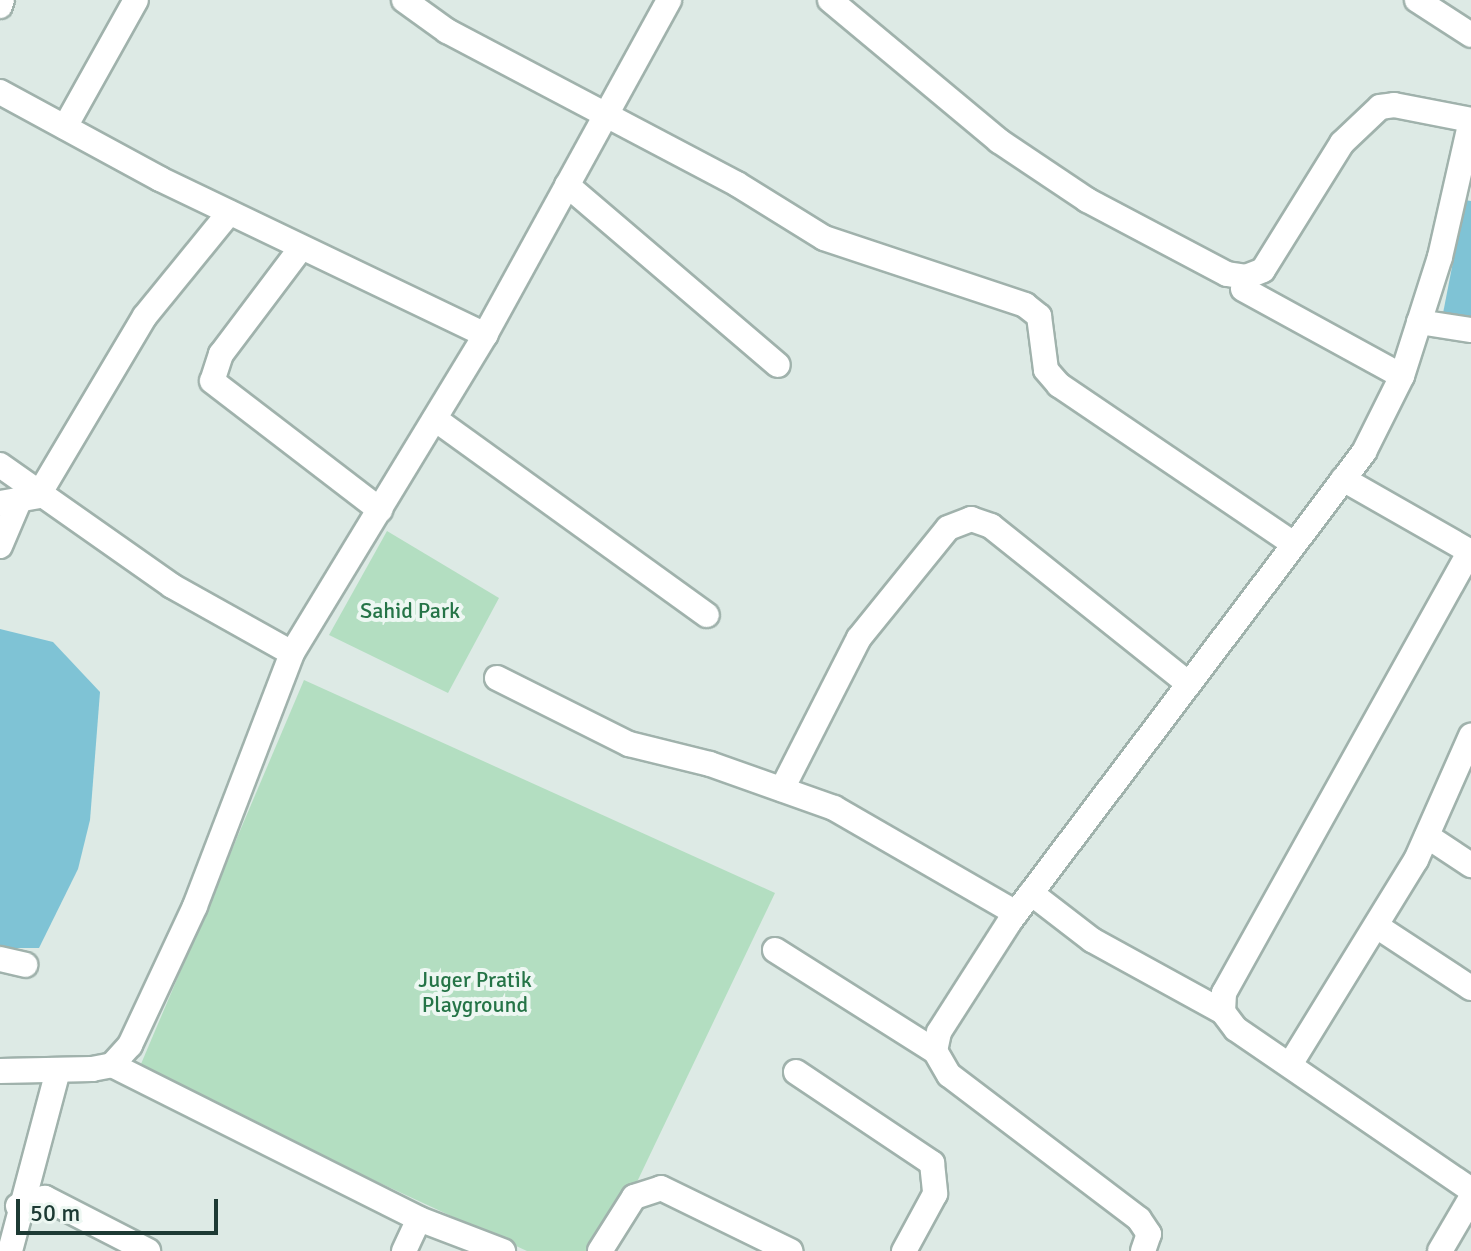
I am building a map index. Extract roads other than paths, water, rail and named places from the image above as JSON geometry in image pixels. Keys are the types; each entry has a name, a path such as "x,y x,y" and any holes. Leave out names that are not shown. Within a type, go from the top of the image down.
{"street":[{"path":"65,127 136,0"},
{"path":"404,0 447,31 737,184 824,238 1025,305 1039,316 1046,370 1059,385 1292,543"},
{"path":"830,0 999,141 1087,200 1227,274 1246,277 1263,270 1342,143 1380,107 1394,105 1471,121 1402,376 1364,452 1292,543 1016,913 939,1032 935,1051"},
{"path":"1417,0 1471,35"},
{"path":"112,1065 146,1020 292,653 485,335 663,3"},
{"path":"0,92 229,213 485,335"},
{"path":"567,185 778,365"},
{"path":"0,546 19,500 145,316 229,213"},
{"path":"301,248 221,354 212,381 380,510"},
{"path":"1243,289 1402,376"},
{"path":"1419,322 1471,330"},
{"path":"435,419 707,615"},
{"path":"0,465 19,500 292,653"},
{"path":"1223,1012 1224,993 1470,552 1343,479"},
{"path":"782,789 859,638 948,528 971,519 991,526 1189,684"},
{"path":"497,678 629,744 782,789 884,834 1016,913"},
{"path":"1291,1063 1378,927 1427,836 1470,739"},
{"path":"1427,836 1471,865"},
{"path":"1031,893 1092,940 1223,1012 1236,1029 1291,1063 1471,1190"},
{"path":"1378,927 1471,988"},
{"path":"775,950 935,1051 949,1075 1139,1219 1149,1234 1144,1251"},
{"path":"0,959 25,965"},
{"path":"0,1071 58,1071 112,1065 419,1219 503,1251"},
{"path":"10,1251 18,1206 58,1071"},
{"path":"796,1072 932,1163 935,1194 904,1251"},
{"path":"600,1251 634,1197 661,1188 790,1251"},
{"path":"18,1206 45,1198 148,1251"},
{"path":"1440,1251 1468,1209"},
{"path":"404,1251 419,1219"}],"water":[{"path":"1465,200 1471,201 1471,338 1439,334"},
{"path":"0,629 53,642 100,692 90,820 78,869 39,948 0,948"}],"park label":[{"name":"Sahid Park","path":"410,611"},
{"name":"Juger Pratik Playground","path":"475,992"}]}
